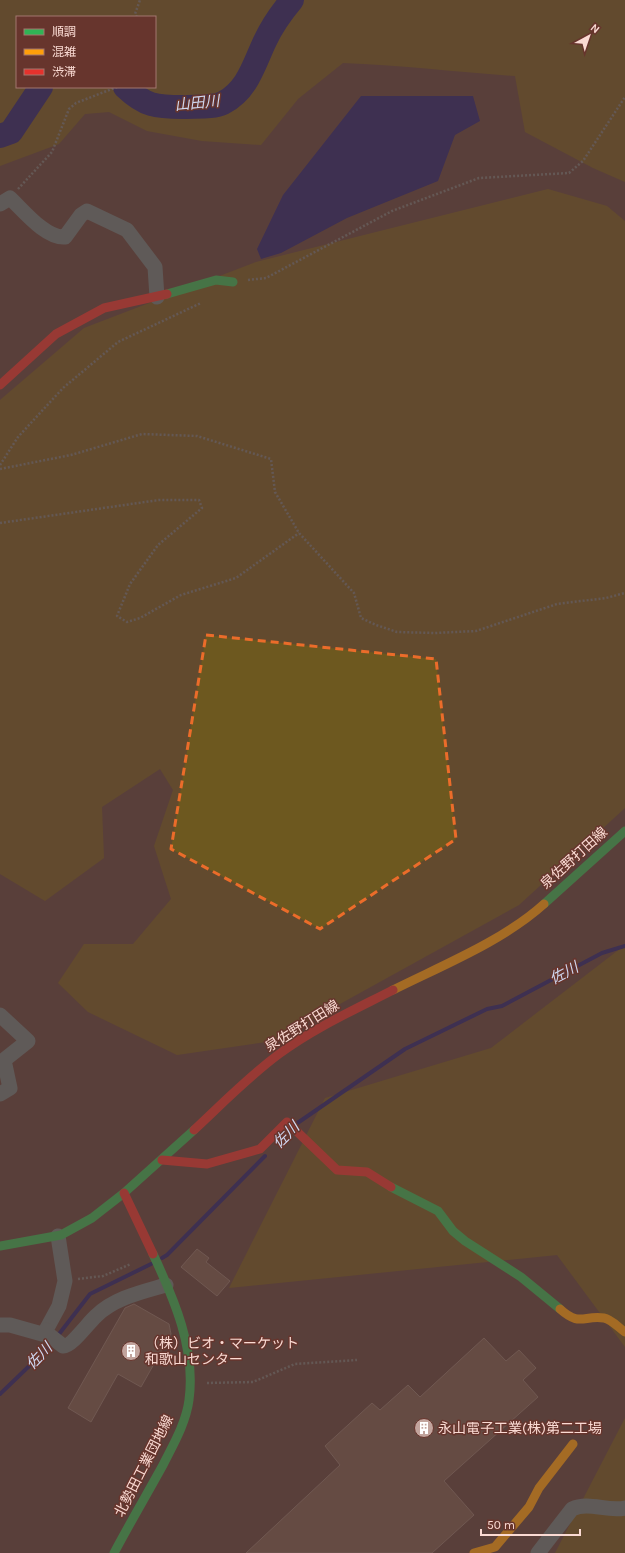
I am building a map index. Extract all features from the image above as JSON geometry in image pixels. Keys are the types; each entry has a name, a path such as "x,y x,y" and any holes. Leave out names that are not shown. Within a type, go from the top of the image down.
{"street":[{"path":"5,201 57,238 65,237 81,215 87,211 127,230 155,267 156,297"},
{"path":"0,385 56,334 104,308 156,297 216,280 233,282"},
{"name":"泉佐野打田線","path":"0,1246 58,1236 92,1218 124,1194 248,1079 279,1054 318,1028 495,938 533,914 625,831"},
{"path":"0,1015 28,1041 4,1060 10,1088 0,1094"},
{"path":"162,1160 207,1164 260,1149 287,1122 337,1170 367,1172 393,1188 438,1211 453,1231 465,1241 521,1277 570,1318 580,1320 605,1318 625,1332"},
{"name":"北勢田工業団地線","path":"114,1553 174,1444 189,1401 191,1384 189,1354 179,1318 124,1194"},
{"path":"52,1336 65,1280 58,1236"},
{"path":"0,1325 10,1324 52,1336 65,1347 70,1344 97,1314 119,1300 163,1279"},
{"path":"474,1553 495,1547 529,1507 539,1488 573,1444"},
{"path":"538,1553 572,1509 577,1506 625,1508"}],"path":[{"path":"136,16 135,14 140,0"},
{"path":"5,201 52,152 70,109 76,103 114,88"},
{"path":"233,282 266,278 392,211 479,178 569,173 583,161 625,97"},
{"path":"0,465 18,437 63,388 118,342 206,301"},
{"path":"0,469 71,455 142,434 197,436 271,459 275,492 300,533 354,593 361,618 397,632 435,633 476,631 557,604 606,598 625,593"},
{"path":"0,523 159,500 199,500 202,508 158,545 130,584 117,616 127,622 140,618 181,596 236,578 300,533"},
{"path":"65,1280 103,1276 130,1264"},
{"path":"191,1384 253,1382 295,1364 357,1360"}],"highlighted area":[{"path":"206,635 436,659 456,839 320,929 171,849"}],"shaded area":[{"path":"0,0 625,0 625,182 593,168 525,132 515,76 386,65 343,63 298,99 261,145 202,141 147,131 109,112 85,114 59,144 0,166"},
{"path":"361,96 473,96 480,121 455,135 438,181 347,218 281,253 261,259 257,249 283,195"},
{"path":"548,189 607,206 625,221 625,808 519,905 273,1041 177,1055 88,1012 58,983 84,944 133,944 171,899 154,846 173,790 160,769 102,807 104,858 45,901 0,874 0,400 84,328 256,262"},
{"path":"625,945 625,1347 557,1255 229,1288 325,1098 491,1048"},
{"path":"625,1418 625,1553 555,1553"}],"building":[{"path":"197,1249 209,1258 206,1262 230,1281 217,1296 181,1267"},
{"name":"（株）ビオ・マーケット 和歌山センター","path":"134,1304 169,1324 171,1334 141,1387 118,1374 91,1422 68,1408 125,1308"},
{"name":"永山電子工業(株)第二工場","path":"484,1338 506,1361 519,1350 536,1368 523,1380 538,1397 444,1481 474,1515 432,1553 246,1553 340,1465 325,1446 372,1403 380,1410 408,1385 420,1397"}],"waterway":[{"name":"山田川","path":"126,88 145,102 158,106 214,106 223,103 232,98 244,84 271,30 280,15 292,0"},
{"name":"山田川","path":"0,136 11,132 40,88"},
{"name":"佐川","path":"296,1124 405,1049 487,1009 502,1006 602,953 625,946"},
{"name":"佐川","path":"162,1258 167,1255 265,1156"},
{"name":"佐川","path":"0,1394 49,1347 90,1294 151,1264"}],"traffic: fast":[{"path":"167,294 216,280 233,282"},
{"path":"544,904 625,831"},
{"path":"0,1246 61,1235 92,1218 124,1193 194,1130"},
{"path":"391,1187 438,1211 453,1231 465,1241 521,1277 560,1309"},
{"path":"114,1553 175,1442 185,1417 189,1400 189,1362 182,1325 153,1254"}],"traffic: slow":[{"path":"393,990 472,952 510,930 544,904"},
{"path":"560,1309 572,1318 582,1319 597,1317 607,1319 625,1332"},
{"path":"474,1553 495,1547 529,1507 539,1488 573,1444"}],"traffic: jam":[{"path":"0,385 56,334 104,308 167,294"},
{"path":"194,1130 235,1091 279,1054 334,1020 393,990"},
{"path":"162,1160 207,1164 260,1149 287,1122 337,1170 367,1172 391,1187"},
{"path":"124,1193 153,1254"}],"place":[{"name":"（株）ビオ・マーケット 和歌山センター","path":"131,1351"},
{"name":"永山電子工業(株)第二工場","path":"424,1428"}]}
